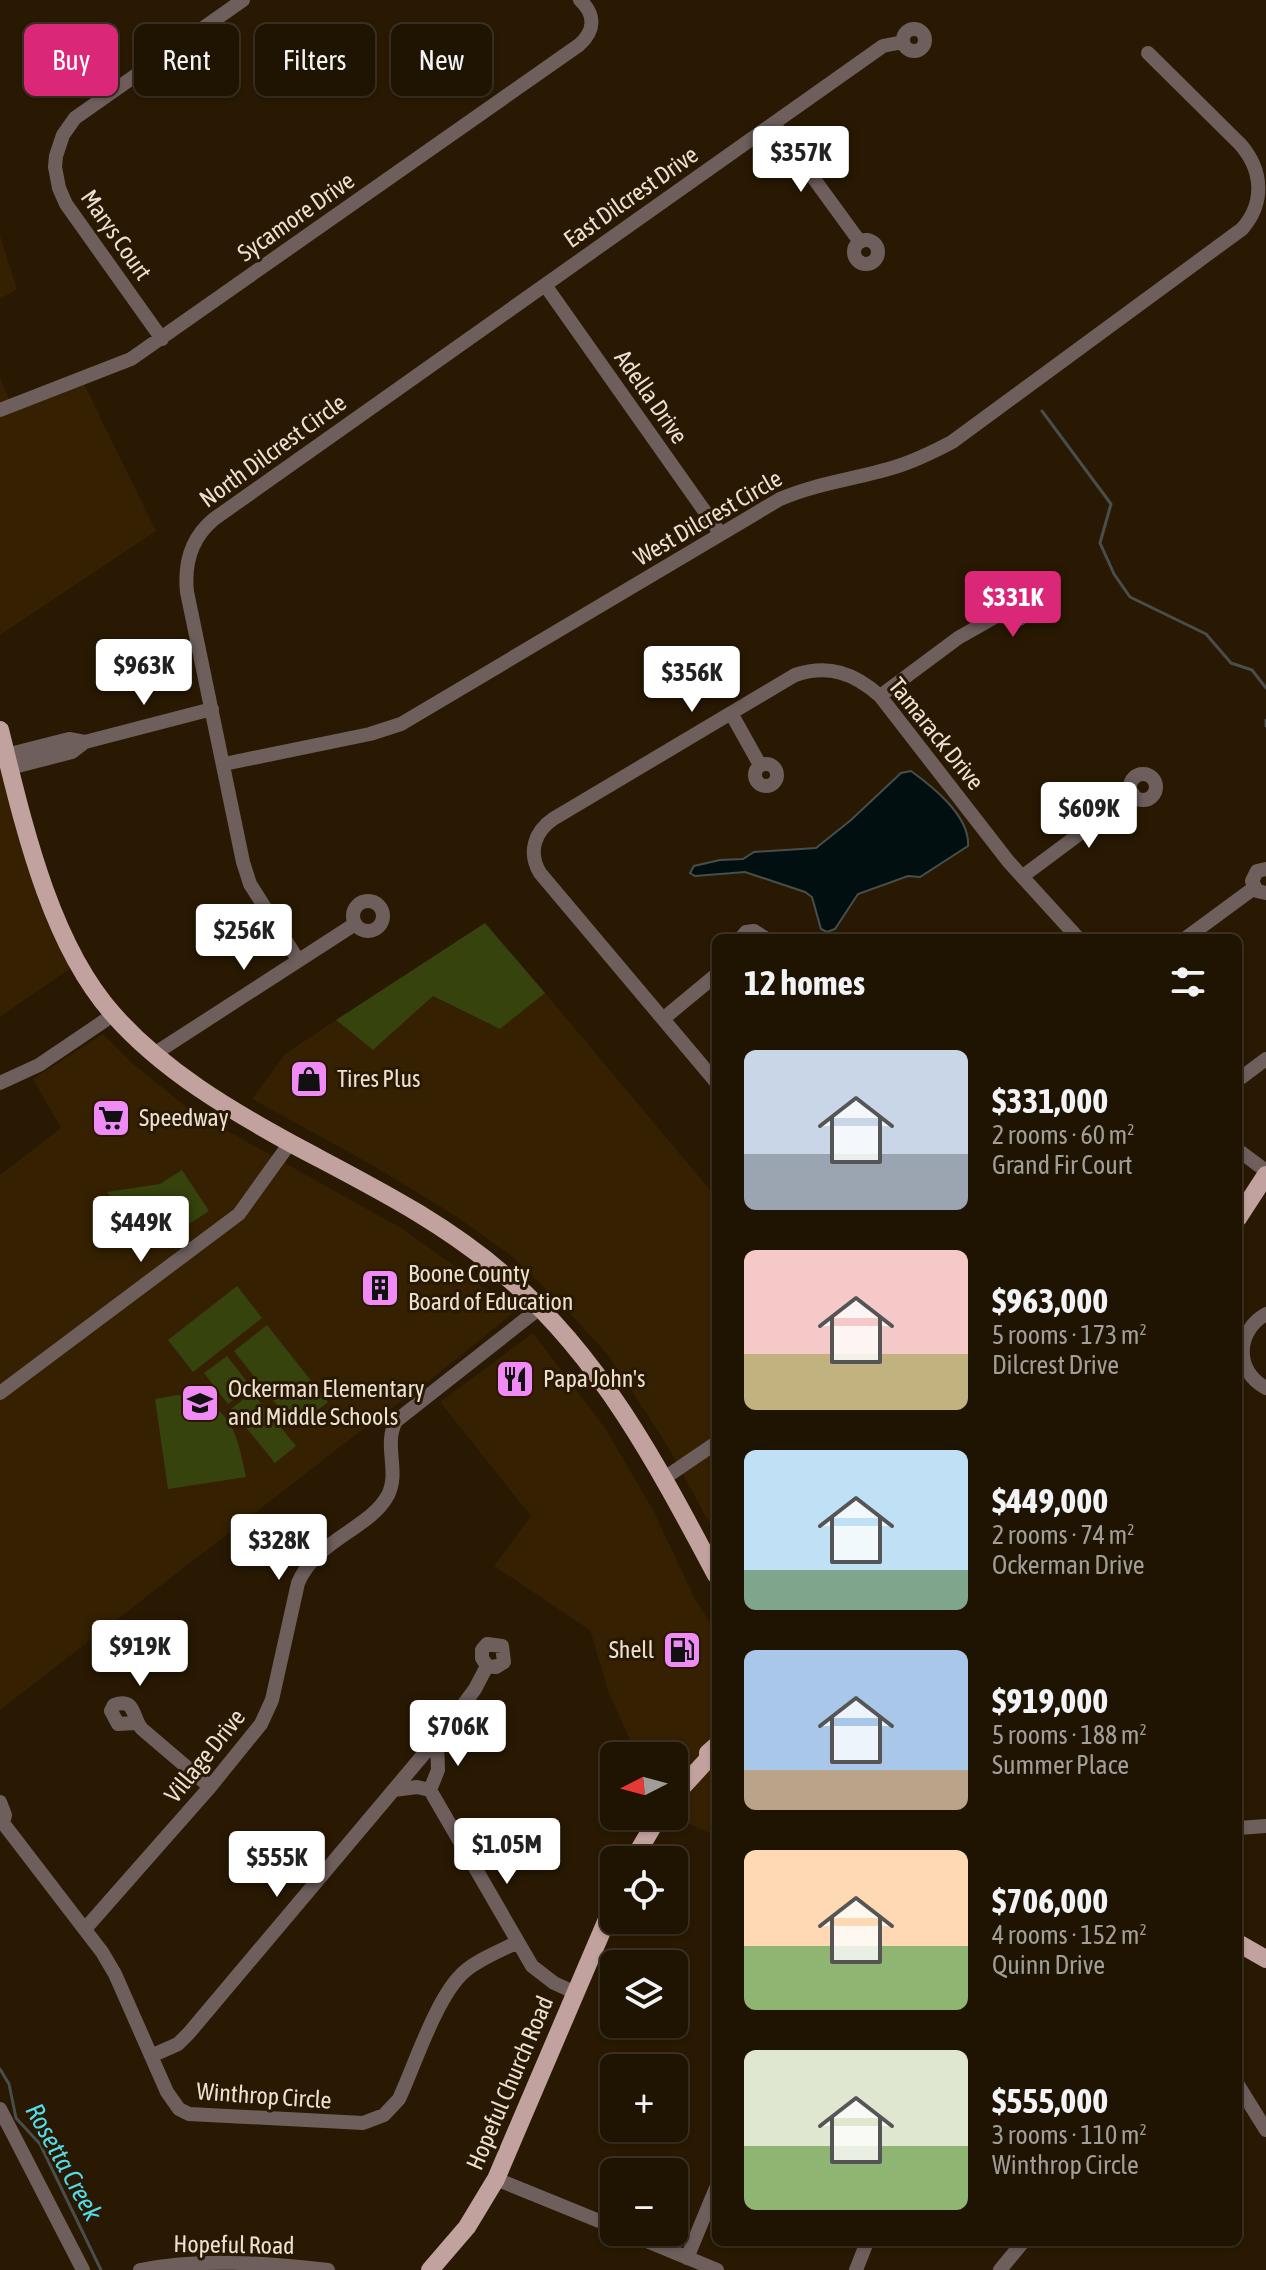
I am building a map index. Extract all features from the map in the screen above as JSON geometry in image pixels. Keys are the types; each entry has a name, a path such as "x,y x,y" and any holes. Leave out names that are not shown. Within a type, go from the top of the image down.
{"main road":[{"path":"0,730 4,762 50,904 78,963 113,1015 154,1054 190,1082 290,1143 419,1212 455,1236 541,1307 595,1371 637,1432 712,1568"},
{"path":"1242,1212 1266,1173"},
{"path":"688,1781 712,1756"},
{"name":"Hopeful Church Road","path":"430,2270 467,2227 496,2179 601,1934"},
{"path":"1242,1945 1266,1959"}],"street":[{"name":"Marys Court","path":"162,339 66,204 56,178 59,145 68,126 82,112 243,0"},
{"name":"Sycamore Drive","path":"0,410 106,371 162,339 579,45 587,38 592,23 588,9 580,0"},
{"name":"East Dilcrest Drive","path":"545,285 883,46 903,42"},
{"name":"West Dilcrest Circle","path":"224,764 370,734 401,724 763,507 796,492 832,481 897,467 952,442 1242,229 1254,213 1259,193 1253,161 1240,144 1148,53"},
{"path":"774,124 860,242"},
{"name":"Adella Drive","path":"545,285 720,533"},
{"name":"North Dilcrest Circle","path":"298,960 246,874 186,578 189,553 200,533 214,519 545,285"},
{"path":"880,696 958,638 1002,613"},
{"name":"Tamarack Drive","path":"712,1077 540,873 534,860 535,840 540,830 553,819 786,679 827,669 855,677 880,696 1008,861 1074,934"},
{"path":"4,762 69,739 85,742 212,709"},
{"path":"731,713 760,765"},
{"path":"1023,876 1133,794"},
{"path":"1192,934 1260,891 1252,881 1254,874 1266,869"},
{"path":"154,1054 355,924"},
{"path":"663,1019 712,978"},
{"path":"0,1083 39,1065 113,1015"},
{"path":"1242,1077 1266,1059"},
{"path":"0,1393 239,1214 290,1143"},
{"path":"1242,1153 1266,1173"},
{"name":"Village Drive","path":"85,1929 210,1787 252,1737 268,1712 303,1571 318,1554 375,1511 389,1494 393,1468 390,1437 396,1421 541,1307"},
{"path":"1266,1314 1250,1326 1242,1347 1246,1369 1253,1379 1266,1388"},
{"path":"663,1479 712,1446"},
{"path":"151,2056 178,2044 189,2033 437,1739 466,1702 487,1666"},
{"path":"136,1723 210,1787"},
{"path":"430,1790 438,1770 437,1739"},
{"path":"394,1790 417,1787 430,1790 532,1966 542,1976 576,1993"},
{"path":"0,1802 5,1815 2,1823"},
{"name":"Winthrop Circle","path":"2,1823 85,1929 115,1974 172,2101 189,2114 348,2124 375,2121 393,2109 399,2099 440,2006 454,1983 476,1963 518,1942"},
{"path":"1242,1828 1266,1826"},
{"path":"1242,2091 1266,2130"},
{"path":"0,2109 83,2270"},
{"path":"496,2179 600,2221"},
{"path":"687,2258 712,2198"},
{"path":"658,2246 717,2270"},
{"path":"856,2270 865,2246"},
{"path":"1000,2270 1020,2246"},
{"name":"Hopeful Road","path":"140,2270 207,2264 264,2264 328,2270"}],"shaded area":[{"path":"0,236 17,289 0,299"},
{"path":"0,378 12,406 82,380 156,531 0,635"},
{"path":"0,730 78,963 0,1017"},
{"path":"911,771 957,813 967,835 968,846 920,877 908,876 858,894 835,929 827,932 821,929 812,897 805,892 745,872 695,876 690,873 694,866 743,859 754,852 816,848 901,773"},
{"path":"545,993 712,1192 712,1528 667,1445 609,1356 512,1256 451,1213 372,1165 252,1099 285,1054 336,1020 373,1050 433,996 500,1029"},
{"name":"Ockerman Elementary and Middle Schools","path":"103,1034 132,1063 190,1110 401,1228 476,1281 512,1314 423,1386 0,1710 0,1175 61,1128 33,1079"},
{"path":"533,1333 605,1428 653,1510 696,1601 712,1625 712,1834 688,1823 688,1742 631,1742 609,1693 590,1630 494,1566 531,1516 440,1402"}],"green space":[{"path":"485,923 545,993 500,1029 433,996 373,1050 336,1020"},
{"path":"182,1170 209,1211 149,1250 107,1192 160,1184"},
{"path":"237,1286 262,1318 193,1372 168,1340"},
{"path":"267,1325 328,1402 295,1428 234,1351"},
{"path":"227,1356 251,1387 228,1404 204,1373"},
{"path":"252,1392 296,1446 275,1463 231,1409"},
{"path":"177,1395 195,1398 220,1411 234,1432 246,1477 168,1489 155,1399"}],"waterway":[{"path":"1042,411 1111,504 1100,543 1114,574 1130,597 1206,634 1231,663 1252,670 1266,688"},
{"path":"1266,720 1266,726"},
{"name":"Rosetta Creek","path":"0,2069 9,2084 16,2118 40,2144 101,2270"}],"place":[{"name":"Tires Plus","path":"309,1079"},
{"name":"Speedway","path":"111,1118"},
{"name":"Boone County Board of Education","path":"380,1288"},
{"name":"Papa John's","path":"515,1379"},
{"name":"Ockerman Elementary and Middle Schools","path":"200,1403"},
{"name":"Shell","path":"682,1650"}]}
